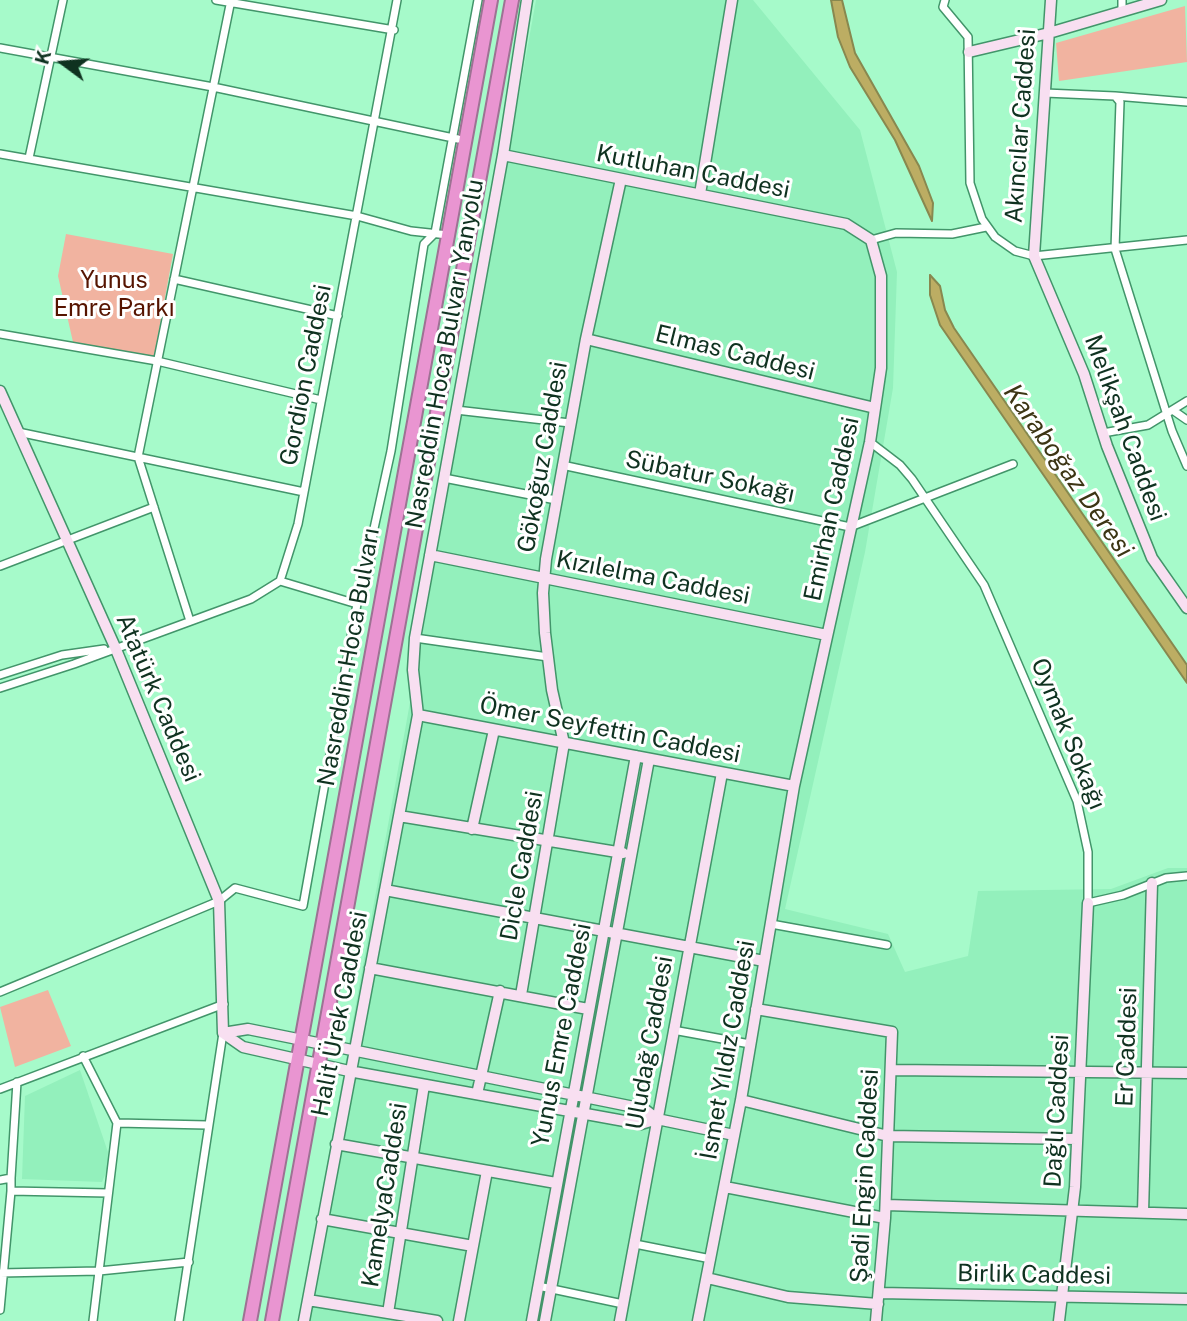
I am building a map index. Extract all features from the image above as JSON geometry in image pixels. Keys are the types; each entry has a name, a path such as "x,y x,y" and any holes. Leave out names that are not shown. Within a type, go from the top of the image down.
{"highway":[{"name":"Nasreddin Hoca Bulvarı","path":"250,1321 441,234 491,0"},
{"name":"Nasreddin Hoca Bulvarı","path":"272,1321 512,0"}],"street":[{"path":"29,159 63,0"},
{"path":"216,0 394,30"},
{"name":"Gordion Caddesi","path":"279,581 298,524 394,30 397,0"},
{"path":"0,48 213,87 460,139 478,0"},
{"name":"Nasreddin Hoca Bulvarı Yanyolu","path":"418,715 413,670 415,638 503,155 527,0"},
{"path":"700,194 732,0"},
{"name":"Akıncılar Caddesi","path":"1034,256 1051,0"},
{"path":"969,52 1049,33 1122,5 1161,0"},
{"path":"190,621 138,457 230,1"},
{"path":"944,4 965,30 969,52 970,183 986,227 1005,245 1034,256 1187,240"},
{"path":"1045,93 1187,102"},
{"path":"1115,96 1122,109 1115,249 1187,466"},
{"path":"0,153 356,216 411,231 441,234"},
{"name":"Kutluhan Caddesi","path":"503,155 839,222 858,229 871,240"},
{"name":"Gökoğuz Caddesi","path":"564,743 548,657 544,578 586,339 621,179"},
{"path":"871,240 895,233 952,234 986,227"},
{"path":"0,992 219,901 235,888 303,906 357,604 369,572 373,533 391,451 424,244 441,234"},
{"name":"Emirhan Caddesi","path":"794,786 870,442 875,408 881,359 882,298 878,260 871,240"},
{"name":"Melikşah Caddesi","path":"1034,256 1084,374 1103,433 1152,558 1187,608"},
{"path":"174,279 338,316"},
{"path":"0,334 157,361 321,400"},
{"name":"Elmas Caddesi","path":"586,339 875,408"},
{"name":"Atatürk Caddesi","path":"0,393 115,648 219,901 223,1033"},
{"path":"1103,433 1140,428 1171,413 1187,401"},
{"path":"456,410 570,423"},
{"path":"1171,413 1187,420"},
{"path":"18,432 304,492"},
{"name":"Oymak Sokağı","path":"870,442 900,465 984,585 1077,801 1088,852 1088,903"},
{"path":"850,527 1013,464"},
{"name":"Sübatur Sokağı","path":"562,465 850,527"},
{"path":"444,478 556,500"},
{"path":"0,566 154,507"},
{"name":"Kızılelma Caddesi","path":"430,555 827,635"},
{"path":"0,688 251,599 279,581 357,604"},
{"path":"415,638 548,657"},
{"path":"0,675 62,655 115,648"},
{"name":"Ömer Seyfettin Caddesi","path":"418,715 794,786"},
{"name":"Halit Ürek Caddesi","path":"304,1321 418,715"},
{"path":"472,828 494,730"},
{"name":"Dicle Caddesi","path":"521,995 564,743"},
{"name":"Yunus Emre Caddesi","path":"532,1321 636,756"},
{"name":"Yunus Emre Caddesi","path":"545,1321 649,759"},
{"name":"Uludağ Caddesi","path":"620,1321 722,773"},
{"name":"İsmet Yıldız Caddesi","path":"698,1321 741,1100 794,786"},
{"path":"399,816 630,855"},
{"path":"1088,903 1123,895 1166,878 1187,876"},
{"name":"Er Caddesi","path":"1143,1213 1152,883"},
{"path":"385,890 764,961"},
{"name":"Dağlı Caddesi","path":"1059,1321 1073,1210 1088,903"},
{"path":"771,924 887,944"},
{"path":"370,968 588,1009"},
{"path":"477,1094 500,991"},
{"path":"0,1089 223,1004"},
{"name":"Şadi Engin Caddesi","path":"756,1009 892,1032 886,1205 876,1321"},
{"path":"223,1033 248,1029 644,1109 657,1119 734,1135"},
{"path":"673,1030 750,1044"},
{"path":"223,1033 243,1047 349,1071 641,1124 657,1119"},
{"path":"179,1321 223,1033"},
{"path":"83,1056 117,1123 93,1321"},
{"path":"891,1070 1187,1073"},
{"path":"0,1310 11,1191 17,1082"},
{"name":"KamelyaCaddesi","path":"388,1313 424,1084"},
{"path":"741,1100 888,1136 1077,1139"},
{"path":"117,1123 207,1125"},
{"path":"336,1144 556,1183"},
{"path":"459,1321 487,1171"},
{"path":"0,1180 11,1178"},
{"path":"725,1187 885,1218"},
{"path":"11,1191 108,1193"},
{"path":"886,1205 1187,1214"},
{"path":"322,1219 473,1246"},
{"path":"635,1244 711,1259"},
{"path":"2,1273 99,1271 189,1262"},
{"name":"Birlik Caddesi","path":"707,1278 788,1297 1187,1299"},
{"path":"538,1286 623,1304"},
{"path":"308,1300 388,1313 402,1318 437,1321"}],"shaded area":[{"path":"536,0 753,0 860,130 897,272 893,388 865,552 785,909 888,934 905,972 968,956 978,891 1111,889 1168,868 1187,868 1187,1321 299,1321"},
{"path":"831,0 842,0 855,53 919,166 933,203 932,221 895,140 850,67 838,37"},
{"path":"930,275 940,286 945,310 954,328 1187,665 1187,683 940,325 930,295"},
{"path":"80,1070 111,1161 102,1182 22,1179 25,1096"}],"green space":[{"path":"1185,6 1187,62 1059,81 1056,43"},
{"name":"Yunus Emre Parkı","path":"66,234 173,254 154,357 73,342 58,276"},
{"path":"48,990 71,1046 15,1067 0,1007"}],"water label":[{"name":"Karaboğaz Deresi","path":"1068,471"}]}
